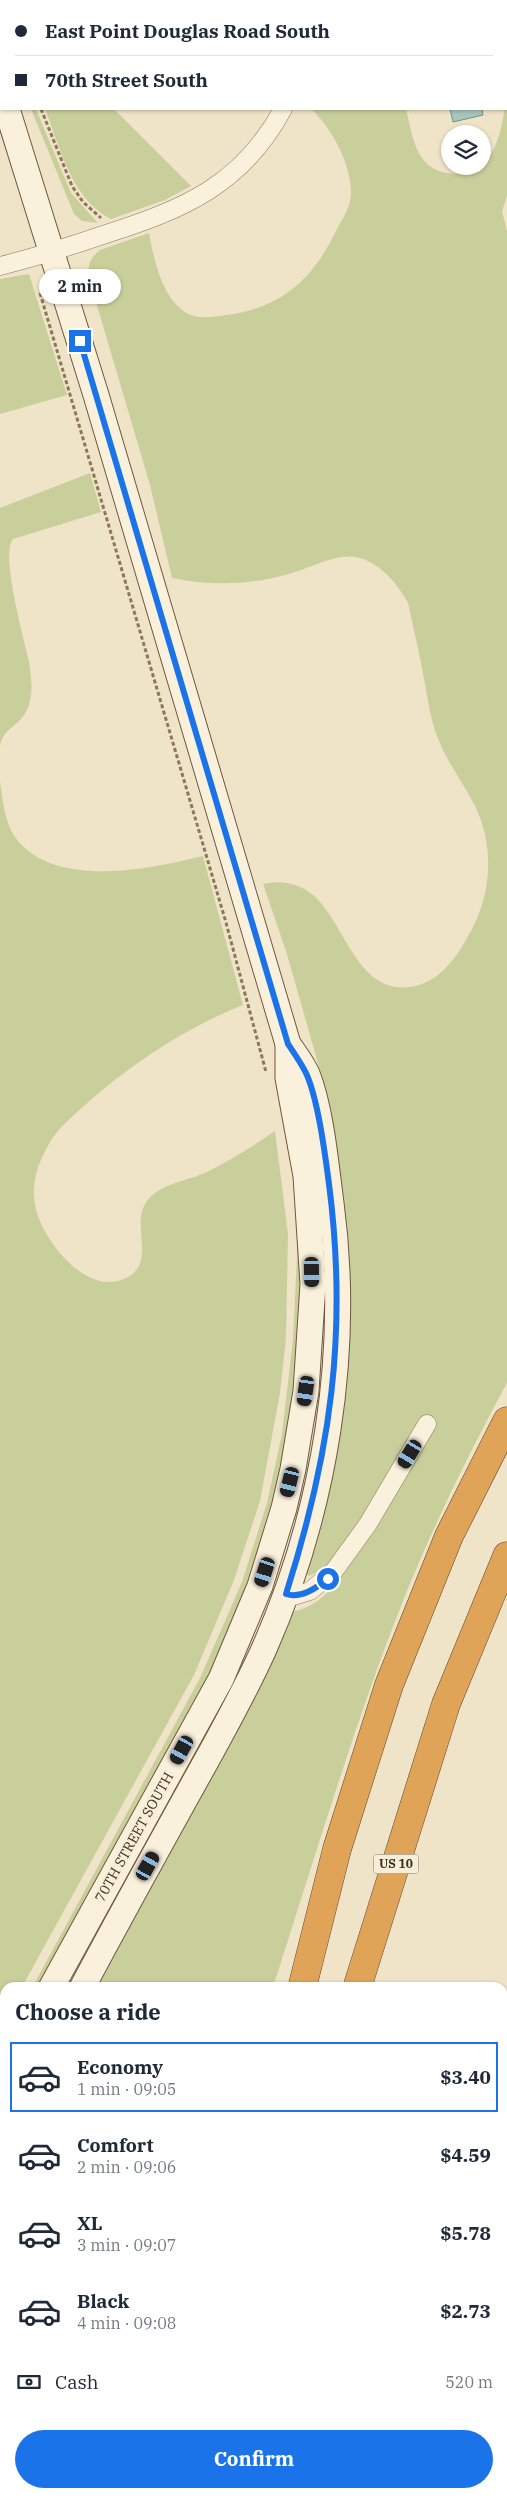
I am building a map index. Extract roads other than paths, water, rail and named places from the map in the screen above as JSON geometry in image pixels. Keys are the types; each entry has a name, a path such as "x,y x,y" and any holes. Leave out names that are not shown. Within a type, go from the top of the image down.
{"highway":[{"path":"304,1982 337,1849 389,1685 449,1536 507,1421"},
{"name":"US 10","path":"359,1982 434,1740 464,1659 507,1556"},
{"path":"376,1982 434,1740"},
{"path":"284,1982 304,1919 337,1849"}],"main road":[{"name":"70TH STREET SOUTH","path":"7,110 53,252 288,1044 306,1073 323,1147 335,1238 338,1319 326,1436 309,1514 286,1594 243,1692 85,1982"},
{"name":"70TH STREET SOUTH","path":"54,1982 221,1679 241,1636 260,1586 284,1508 297,1449 306,1391 313,1284 306,1176 288,1078 288,1044"}],"street":[{"path":"0,266 53,252 172,212 211,190 258,147 282,110"},
{"path":"286,1594 294,1596 310,1591 334,1571 368,1524 427,1424"}],"water":[{"path":"450,110 482,110 483,115 453,122"}]}
